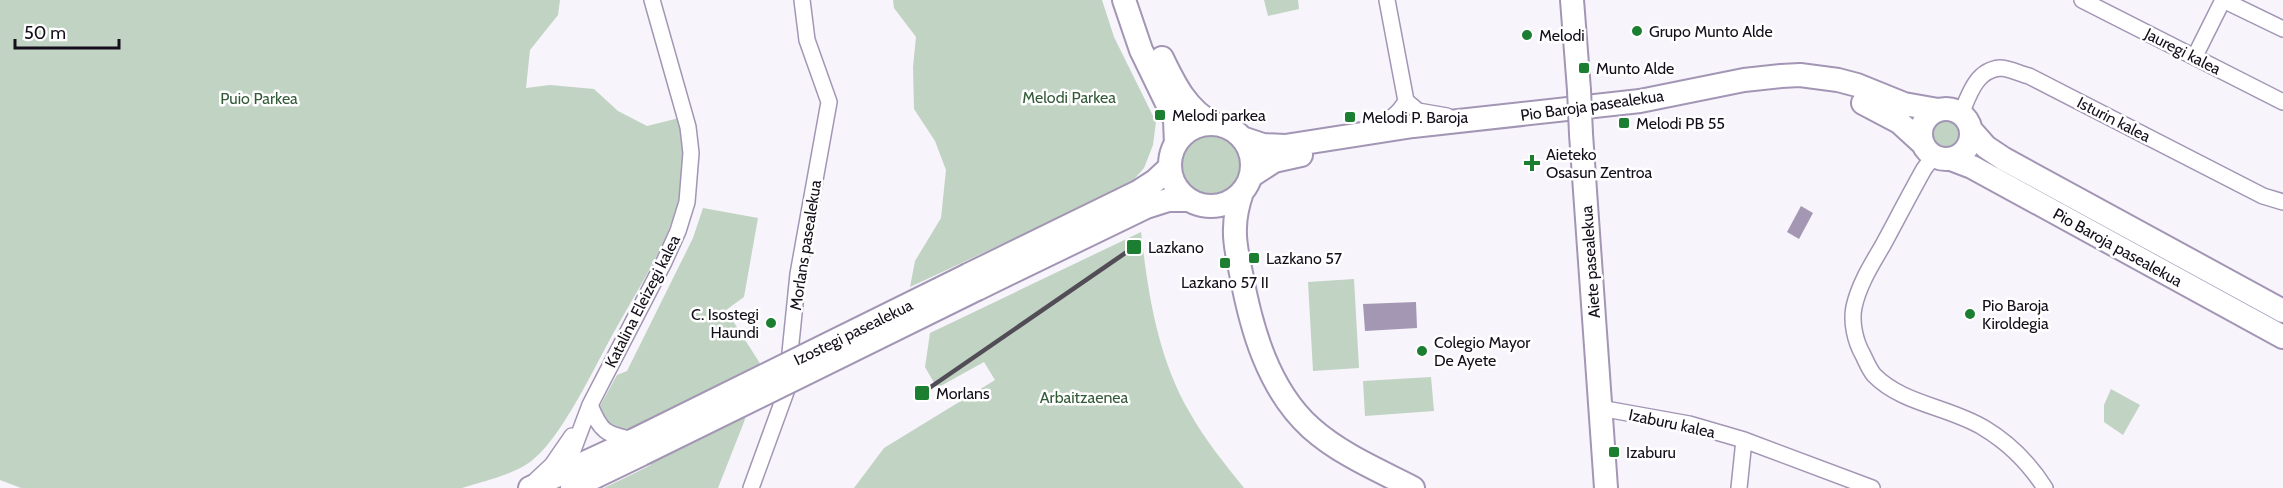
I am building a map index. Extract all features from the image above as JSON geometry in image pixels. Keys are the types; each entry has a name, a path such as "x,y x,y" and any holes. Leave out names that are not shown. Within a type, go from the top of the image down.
{"main road":[{"path":"1124,0 1141,50 1175,120 1176,144 1170,167 1175,186 1225,223 1235,243"},
{"path":"1140,0 1155,42 1185,99 1197,113 1214,124"},
{"name":"Aiete pasealekua","path":"1572,0 1606,488"},
{"name":"Pio Baroja pasealekua","path":"1242,138 1274,146 1392,129 1640,101 1744,80 1781,76 1810,76 1838,80 1904,104 1938,110 1954,110 1986,147 2004,159 2283,311"},
{"name":"Pio Baroja pasealekua","path":"1246,184 1265,165 1274,161 1365,143 1564,121 1780,87 1816,90 1862,103 1899,122 1935,153 1972,167 2283,337"},
{"path":"1938,110 1923,123 1920,136 1935,153 1962,154 1967,149 1971,137 1966,122"},
{"path":"1176,144 1188,131 1205,124 1229,128 1242,138 1251,156 1246,184 1235,217 1235,243 1258,344 1272,375 1287,399 1309,426 1334,445 1413,488"},
{"name":"Izostegi pasealekua","path":"529,488 563,483 972,282 1138,192 1170,167"},
{"path":"1199,203 1227,203 1246,184"},
{"name":"Izostegi pasealekua","path":"972,282 1146,207 1167,200 1199,203"}],"street":[{"name":"Katalina Eleizegi kalea","path":"563,483 590,405 664,262 678,231 687,202 691,153 688,127 652,0"},
{"name":"Morlans pasealekua","path":"751,488 783,402 792,347 798,273 829,102 807,40 802,0"},
{"path":"1387,0 1406,101 1418,111 1477,120"},
{"name":"Jauregi kalea","path":"2082,0 2283,102"},
{"path":"2195,56 2223,0 2283,29"},
{"name":"Isturin kalea","path":"1966,122 1975,82 1987,72 2001,68 2029,76 2263,196 2283,202"},
{"path":"1322,140 1385,122 1399,113 1406,101"},
{"path":"1935,153 1862,283 1854,307 1858,347 1873,374 1885,384 1906,396 1961,416 1983,428 2012,448 2035,472 2045,488"},
{"path":"590,405 598,426 610,435 638,447"},
{"path":"529,488 552,465 590,405"},
{"name":"Izaburu kalea","path":"1600,408 1689,424 1744,440 1872,488"},
{"path":"1739,488 1744,440"}],"green space":[{"name":"Puio Parkea","path":"0,0 560,0 558,15 530,50 526,88 550,85 594,89 618,111 647,126 679,118 683,164 681,186 671,225 640,287 565,420 542,451 530,462 514,471 462,488 21,488 0,480"},
{"name":"Melodi Parkea","path":"893,0 1102,0 1114,37 1156,122 1153,145 1144,168 1129,185 910,287 915,261 941,218 946,170 935,141 914,109 913,67 916,37 894,8"},
{"path":"1264,0 1298,0 1299,9 1268,16"},
{"path":"1946,119 1957,124 1962,135 1957,146 1946,151 1935,146 1930,135 1935,124"},
{"path":"1205,135 1217,135 1228,140 1236,148 1241,165 1239,177 1228,190 1217,195 1205,195 1194,190 1186,182 1181,171 1181,159 1186,148 1194,140"},
{"path":"703,208 758,218 744,297 726,310 761,365 744,422 718,488 604,488 651,465 631,432 612,428 601,414 600,406 617,375 627,371 693,238"},
{"name":"Arbaitzaenea","path":"1141,232 1151,302 1170,371 1196,423 1244,488 854,488 884,448 995,380 984,362 937,388 925,367 930,333"},
{"path":"1354,279 1359,368 1313,371 1308,282"},
{"path":"1431,377 1434,411 1365,416 1363,381"},
{"path":"2111,389 2140,405 2123,435 2104,422 2104,405"}],"shaded area":[{"path":"1801,206 1813,213 1799,239 1787,232"},
{"path":"1416,302 1417,328 1365,331 1363,304"}],"railway":[{"path":"922,393 1134,247"}],"place":[{"name":"Grupo Munto Alde","path":"1637,31"},
{"name":"Melodi","path":"1527,35"},
{"name":"Munto Alde","path":"1584,68"},
{"name":"Melodi parkea","path":"1160,115"},
{"name":"Melodi P. Baroja","path":"1350,117"},
{"name":"Melodi PB 55","path":"1624,123"},
{"name":"Aieteko Osasun Zentroa","path":"1532,163"},
{"name":"Lazkano","path":"1134,247"},
{"name":"Lazkano 57","path":"1254,258"},
{"name":"Lazkano 57 II","path":"1225,263"},
{"name":"Pio Baroja Kiroldegia","path":"1970,314"},
{"name":"C. Isostegi Haundi","path":"771,323"},
{"name":"Colegio Mayor De Ayete","path":"1422,351"},
{"name":"Morlans","path":"922,393"},
{"name":"Izaburu","path":"1614,452"}]}
